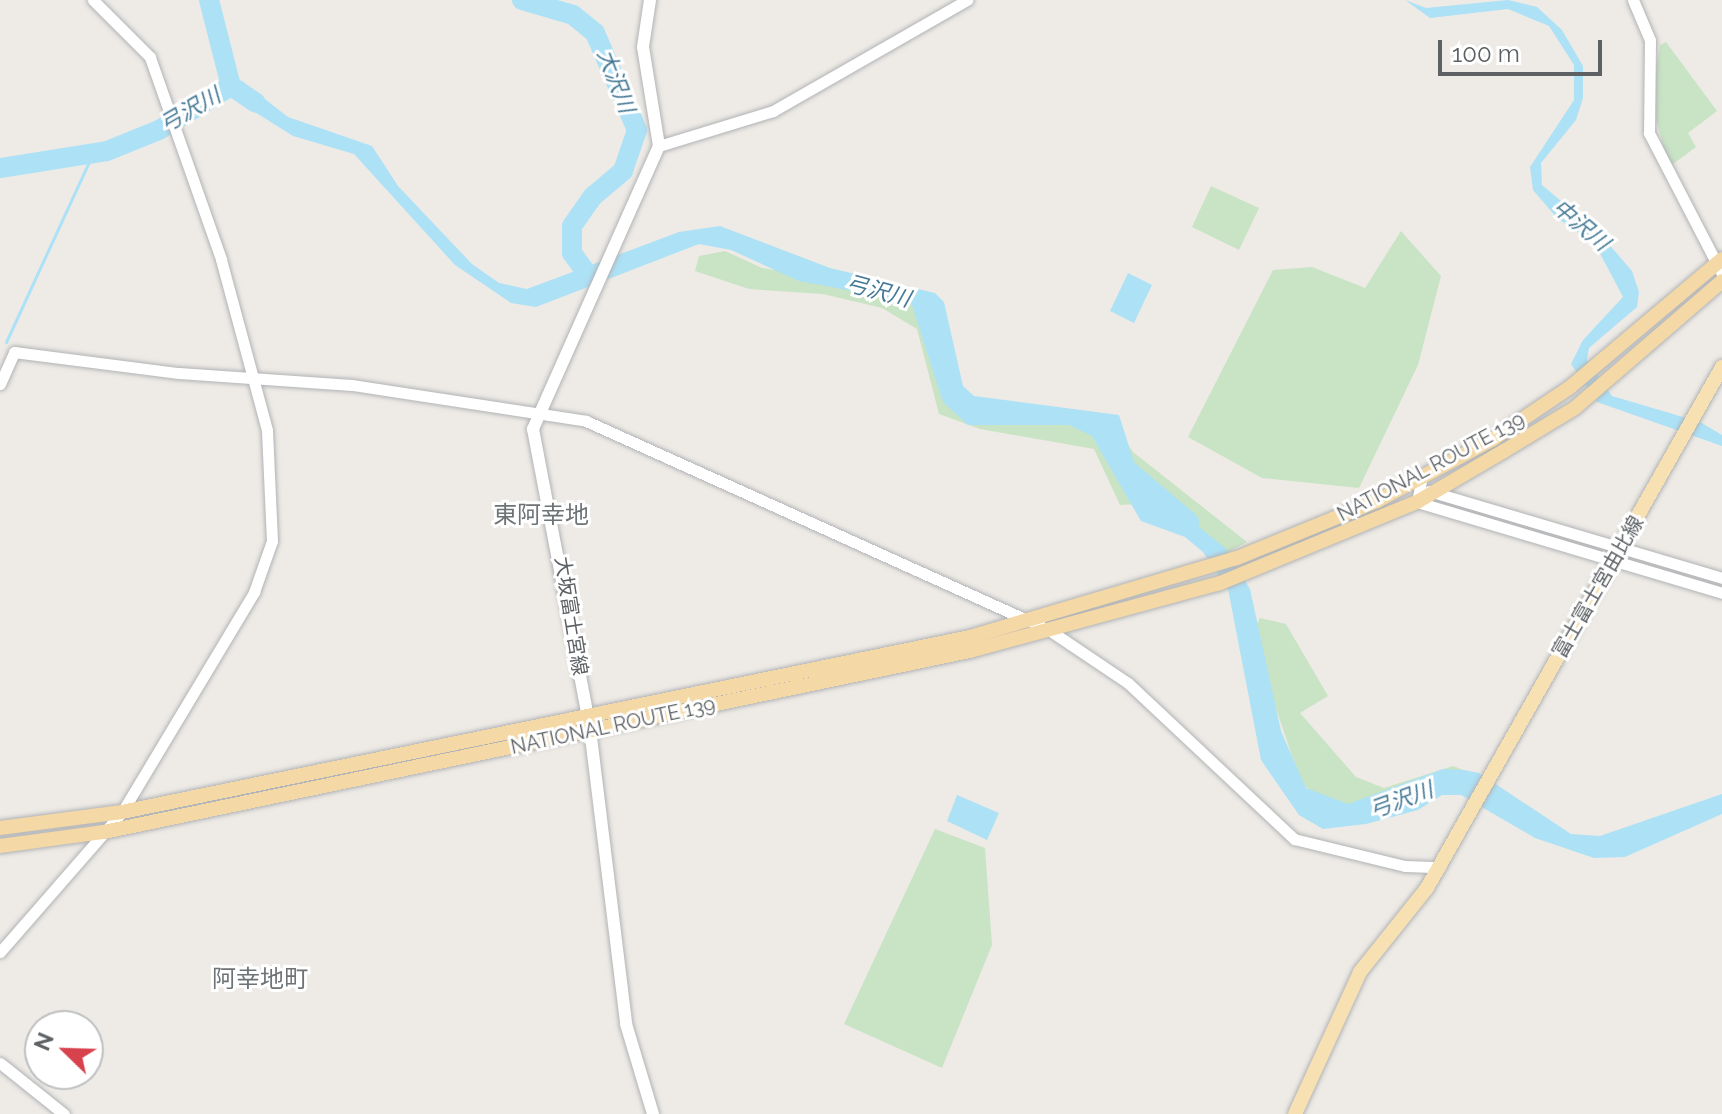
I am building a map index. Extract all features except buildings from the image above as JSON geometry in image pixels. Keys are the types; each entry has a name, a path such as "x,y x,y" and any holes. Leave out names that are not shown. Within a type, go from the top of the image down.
{"highway":[{"name":"NATIONAL ROUTE 139","path":"0,846 104,832 1031,621 1237,558 1422,476 1569,388 1721,266"},
{"name":"NATIONAL ROUTE 139","path":"0,828 122,812 589,723 1049,630 1220,583 1417,502 1579,404 1722,281"}],"main road":[{"path":"650,0 643,47 659,146"},
{"name":"大坂富士宮線","path":"653,1114 626,1024 589,723 533,429 536,415 606,253 659,146"},
{"name":"富士富士宮由比線","path":"1295,1114 1360,972 1440,867 1722,367"}],"street":[{"path":"0,952 122,812 254,592 266,561 273,523 271,458 254,376 179,132 150,57 93,0"},
{"path":"659,146 773,111 967,0"},
{"path":"1633,0 1650,40 1649,133 1721,266"},
{"path":"0,384 14,352 254,376 586,421 1049,630 1128,683 1294,839 1405,866 1440,867"},
{"path":"1422,476 1430,493 1722,593"},
{"path":"1422,476 1417,502 1616,557 1722,578"},
{"path":"0,1063 64,1114"}],"green space":[{"path":"1666,42 1717,111 1688,133 1696,147 1669,167 1651,100 1660,45"},
{"path":"1211,186 1259,208 1239,250 1192,227"},
{"path":"1401,231 1441,276 1418,365 1359,488 1262,478 1188,437 1273,270 1312,267 1365,288"},
{"path":"725,251 762,268 919,293 955,388 988,408 1110,419 1133,452 1247,542 1217,558 1142,504 1120,505 1094,449 980,429 939,414 917,329 882,308 823,294 749,289 695,271 699,256"},
{"path":"1260,618 1286,624 1328,696 1300,713 1356,777 1384,788 1453,766 1469,772 1365,804 1336,805 1302,785 1251,635"},
{"path":"935,829 985,848 992,945 942,1068 844,1024"}],"water":[{"name":"中沢川","path":"1405,0 1426,8 1508,0 1537,7 1562,30 1583,66 1583,98 1576,120 1541,163 1542,185 1600,234 1632,271 1639,292 1637,307 1589,348 1587,360 1612,396 1700,422 1722,435 1722,446 1597,402 1571,364 1583,340 1623,297 1595,244 1557,218 1533,190 1530,167 1574,100 1574,65 1549,26 1508,9 1430,18"},
{"path":"242,81 288,117 372,146 398,186 472,264 499,283 527,289 679,232 720,226 830,268 935,293 944,302 963,386 974,396 1119,415 1134,462 1150,487 1225,548 1250,589 1281,731 1306,788 1348,804 1443,769 1464,770 1479,773 1571,834 1600,836 1722,794 1722,814 1625,857 1594,858 1535,838 1461,795 1442,795 1418,810 1366,824 1323,829 1299,815 1261,760 1228,589 1203,552 1185,537 1141,521 1092,436 1069,425 968,425 943,402 911,302 799,281 731,250 699,244 536,307 511,303 455,265 354,154 293,136 231,97"},
{"path":"1128,273 1152,285 1134,323 1110,311"},
{"path":"957,795 999,813 987,840 947,821"}],"waterway":[{"path":"209,0 231,86"},
{"name":"大沢川","path":"522,0 573,15 595,33 637,130 623,171 593,196 572,226 572,253 589,276"},
{"name":"弓沢川","path":"0,168 107,151 159,130 231,86 256,103"},
{"path":"6,342 93,153"},
{"name":"弓沢川","path":"1129,471 1189,522"}],"district":[{"name":"東阿幸地","path":"541,515"},
{"name":"阿幸地町","path":"260,979"}]}
